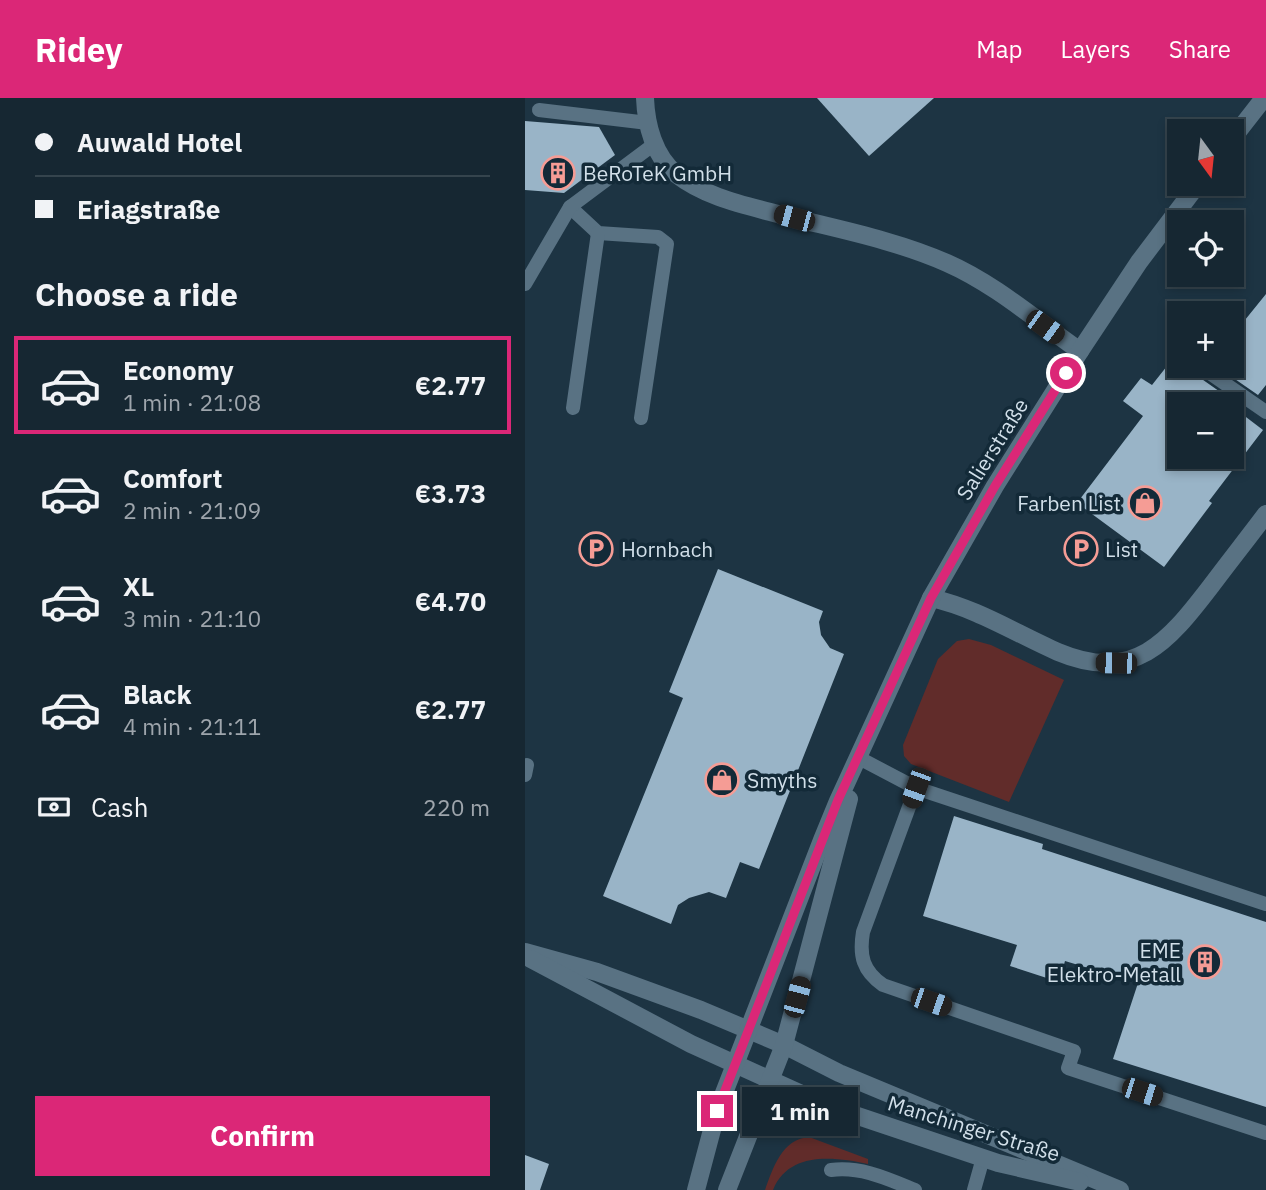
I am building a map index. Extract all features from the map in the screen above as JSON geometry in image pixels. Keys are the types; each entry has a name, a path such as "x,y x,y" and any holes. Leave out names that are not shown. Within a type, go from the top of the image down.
{"main road":[{"path":"645,98 653,145 674,173 707,193 746,206 913,250 949,264 1080,351"},
{"path":"1244,124 1264,98"},
{"name":"Salierstraße","path":"696,1190 717,1111 838,800 931,598 995,486 1080,351 1139,262 1189,196"},
{"path":"931,598 960,604 1058,652 1086,662 1116,663 1145,654 1171,636 1266,514"},
{"name":"Salierstraße","path":"727,1190 784,1045 859,758"},
{"name":"Manchinger Straße","path":"525,954 597,972 748,1029 839,1073 1116,1188"},
{"name":"Manchinger Straße","path":"525,954 591,993 735,1066 828,1106 983,1158 1036,1173 1116,1188"}],"lane":[{"path":"538,110 648,123"},
{"path":"525,284 570,207 653,145"},
{"path":"570,207 598,233 658,237 667,244 641,418"},
{"path":"573,408 598,233"},
{"path":"1217,378 1266,412"},
{"path":"859,758 916,788 1266,904"},
{"path":"916,788 863,932 860,947 863,965 872,978 883,985 1074,1051 1068,1068 1266,1133"},
{"path":"974,1190 983,1158"},
{"path":"831,1170 847,1168 870,1173 915,1190"}],"shaded area":[{"path":"969,639 991,645 1064,680 1009,802 911,764 904,756 903,745 938,659 957,641"},
{"path":"809,1137 868,1159 868,1164 827,1159 801,1163 780,1177 773,1190 765,1190 775,1164 785,1149 800,1139"}],"building":[{"path":"817,98 934,98 869,156"},
{"name":"BeRoTeK GmbH","path":"525,121 599,127 615,155 564,193 525,190"},
{"path":"1266,294 1266,385 1258,395 1233,378 1244,378 1244,321"},
{"name":"Farben List","path":"1167,366 1167,378 1200,378 1220,392 1167,392 1167,469 1233,469 1209,501 1212,503 1164,567 1077,503 1143,416 1123,401 1141,378 1152,385"},
{"name":"Farben List","path":"1244,416 1263,430 1244,455"},
{"name":"Smyths","path":"718,569 823,611 819,622 821,635 830,648 844,654 759,869 740,862 726,898 709,892 689,898 678,905 671,924 603,896 683,698 669,692"},
{"path":"954,816 1043,844 1042,849 1266,922 1266,1107 1113,1059 1138,983 1065,961 1059,982 1010,966 1017,945 923,916"},
{"path":"525,1155 549,1164 540,1190 525,1190"}],"place":[{"name":"BeRoTeK GmbH","path":"558,173"},
{"name":"Farben List","path":"1145,503"},
{"name":"Hornbach","path":"596,549"},
{"name":"List","path":"1081,549"},
{"name":"Smyths","path":"722,780"},
{"name":"EME Elektro-Metall","path":"1205,962"}],"route":[{"path":"717,1111 838,800 931,598 995,486 1066,373"}]}
